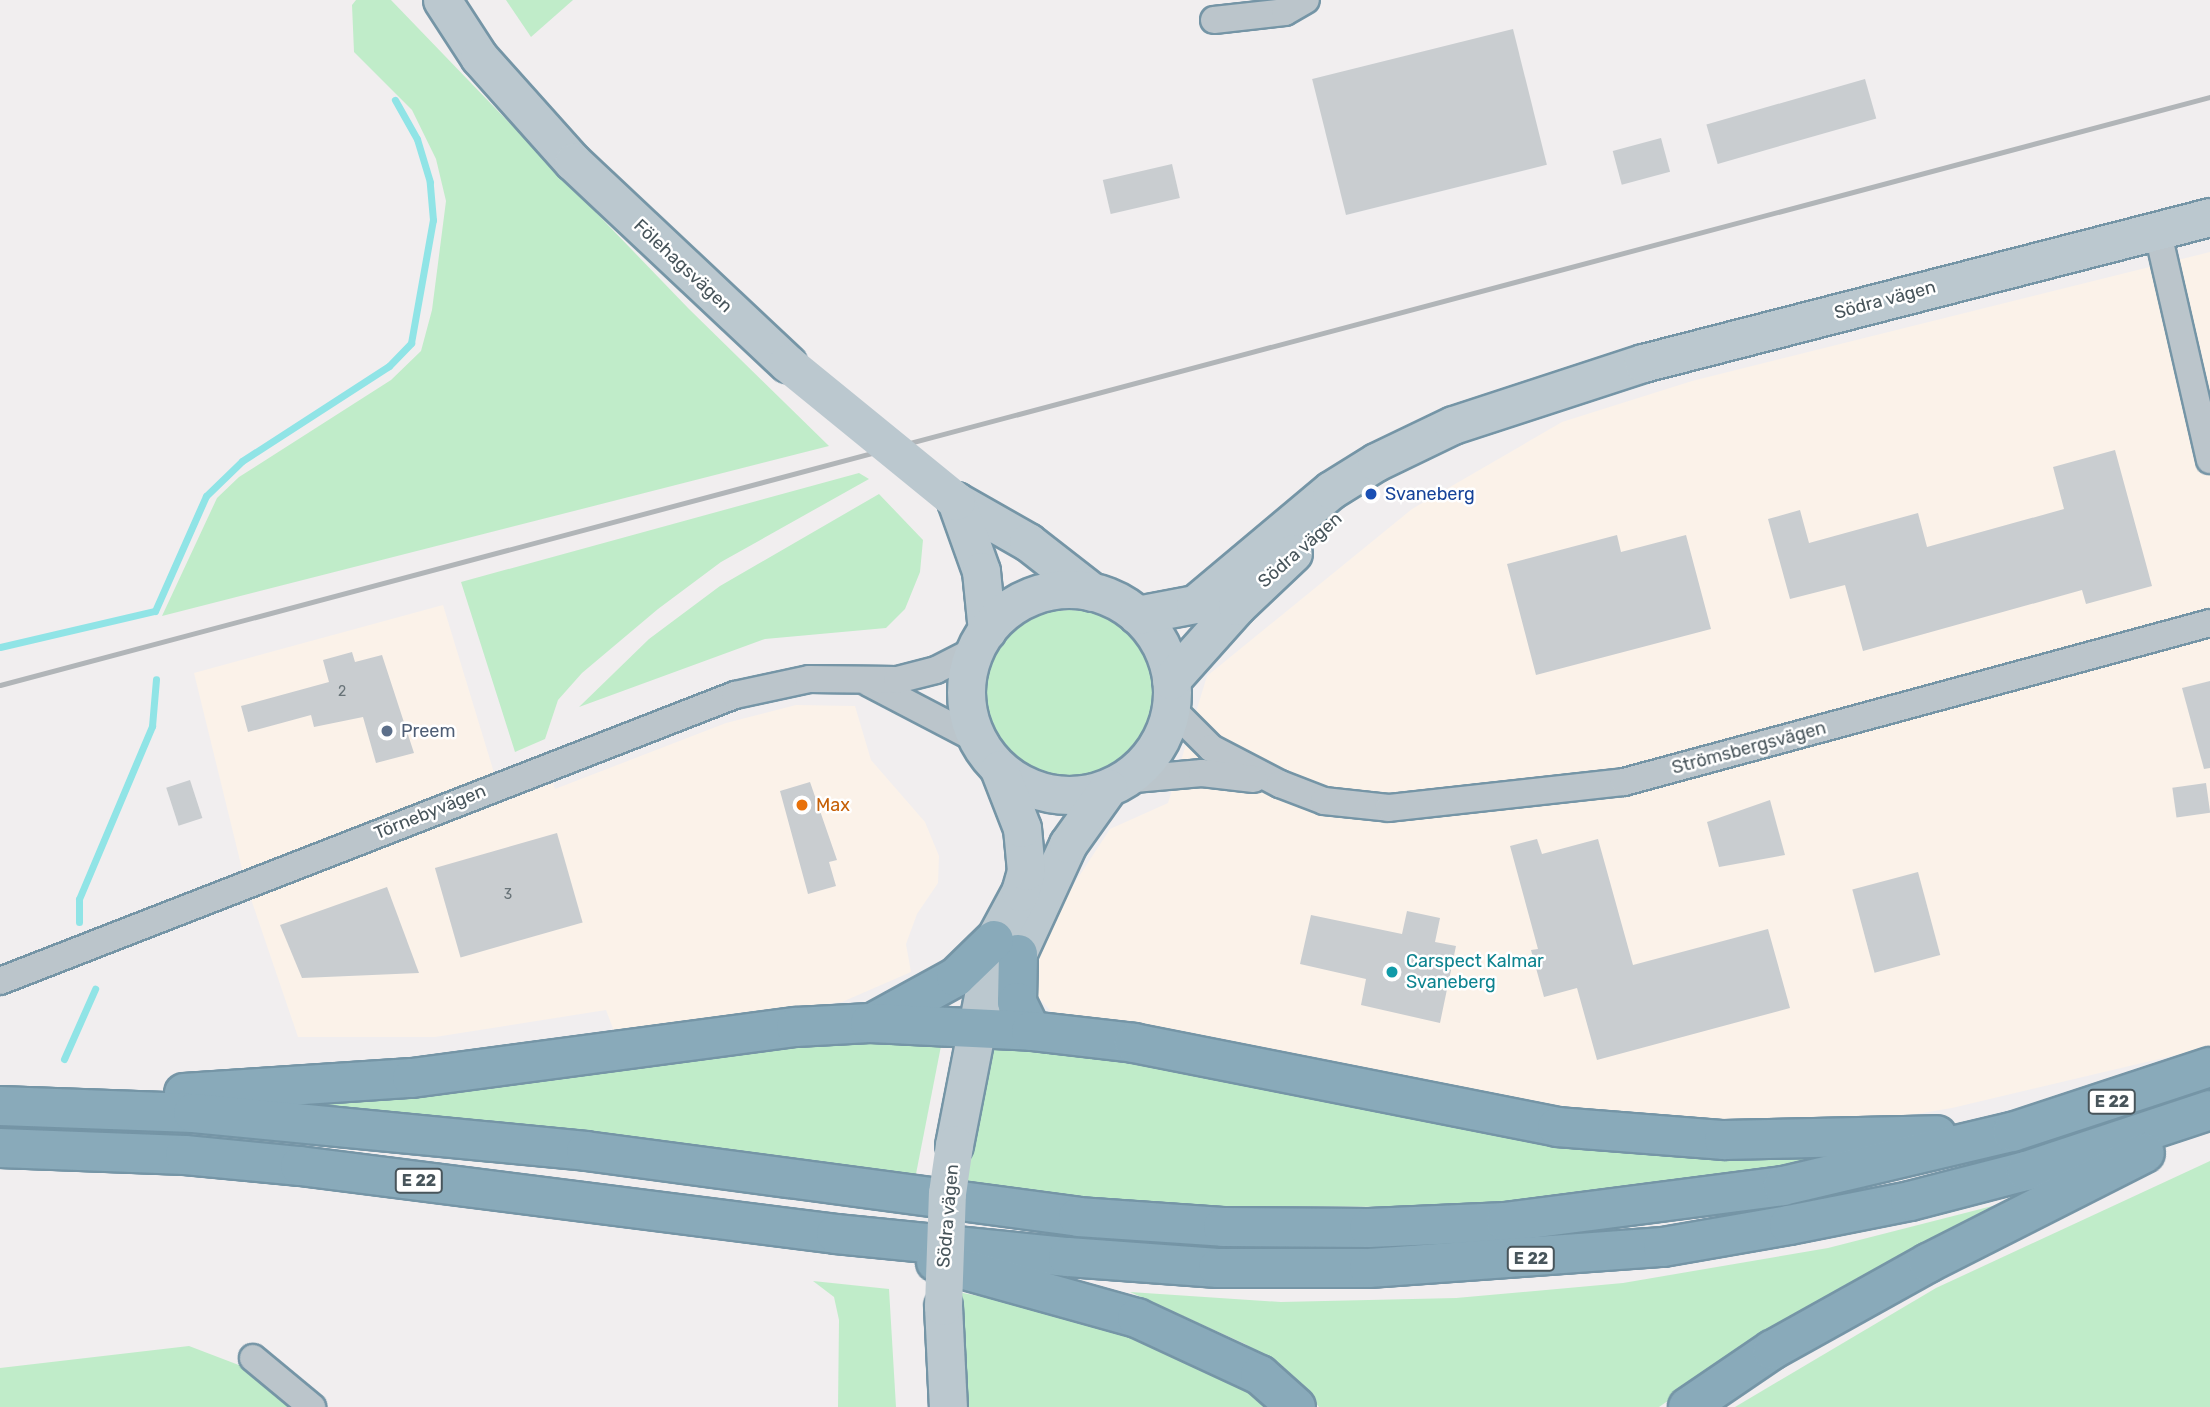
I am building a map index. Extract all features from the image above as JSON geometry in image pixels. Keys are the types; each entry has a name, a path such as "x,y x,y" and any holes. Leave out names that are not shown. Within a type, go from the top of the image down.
{"highway":[{"path":"870,1023 1006,947 1017,1002 1031,1031"},
{"path":"0,1106 412,1078 796,1027 870,1023 1031,1031 1224,1058 1557,1128 1724,1140 2012,1132"},
{"name":"E 22","path":"0,1106 308,1123 586,1151 1078,1217 1236,1227 1506,1222 1658,1206 1797,1183 2012,1132 2210,1067"},
{"name":"E 22","path":"0,1148 185,1154 300,1166 836,1234 1218,1268 1369,1268 1507,1261 1663,1247 1910,1201 2026,1171 2210,1110"},
{"path":"1688,1407 1772,1350 1928,1263 2210,1121"},
{"path":"836,1234 1137,1318 1260,1375 1296,1407"}],"main road":[{"name":"Fölehagsvägen","path":"442,0 479,57 573,162 787,363 956,501 1028,542 1092,592"},
{"name":"Södra vägen","path":"1137,615 1182,608 1208,596 1282,529 1376,461 1452,425 1643,363 2157,229 2210,218"},
{"name":"Södra vägen","path":"1171,694 1237,607 1351,507 1427,459 1562,389"},
{"name":"Fölehagsvägen","path":"956,501 1000,564 990,629"},
{"path":"1047,592 1092,592 1137,615 1160,644 1171,694 1155,750 1116,784 1070,796 1045,793 999,769 978,740 966,695 990,629 1047,592"},
{"name":"Södra vägen","path":"948,1407 943,1306 947,1193 954,1145 979,1028 1006,947 1026,871 1022,828 999,769"},
{"name":"Södra vägen","path":"1006,947 1068,844 1116,784"}],"street":[{"path":"1214,20 1285,12 1306,0"},
{"path":"2157,229 2210,460"},
{"name":"Strömsbergsvägen","path":"1171,694 1211,748 1280,784 1324,801 1389,808 1624,782 2210,623"},
{"name":"Törnebyvägen","path":"0,981 735,695 809,679 868,682 920,675 990,629"},
{"name":"Törnebyvägen","path":"868,682 978,740"},
{"name":"Strömsbergsvägen","path":"1116,784 1202,773 1280,784"},
{"path":"253,1358 310,1405"}],"shaded area":[{"name":"Svaneberg","path":"2210,252 2210,1047 1952,1108 1857,1124 1745,1122 1580,1114 1060,1021 1037,996 1033,973 1049,922 1110,829 1168,803 1207,676 1412,509 1562,422 1692,381"},
{"path":"443,605 495,776 244,877 194,673"},
{"path":"796,705 855,706 871,760 925,822 939,856 938,883 917,914 906,944 911,972 842,1002 614,1031 606,1010 435,1037 298,1037 251,899 553,783 555,789 726,723"}],"green space":[{"path":"356,0 391,0 689,309 829,446 162,616 217,498 239,477 391,380 421,351 432,310 446,201 436,159 412,110 354,52 352,5"},
{"path":"506,0 573,0 531,37"},
{"path":"859,473 869,479 721,562 658,609 582,673 558,700 545,739 515,752 461,582"},
{"path":"879,494 923,540 920,572 905,609 886,628 765,639 579,707 649,639 720,586"},
{"path":"1070,610 1102,616 1130,634 1148,662 1154,694 1148,726 1130,754 1102,772 1070,778 1038,772 1010,754 992,726 986,694 992,662 1010,634 1038,616"},
{"path":"899,1039 941,1046 915,1179 259,1103 762,1043"},
{"path":"1009,1043 1298,1088 1473,1131 1602,1147 1816,1155 1818,1164 1558,1199 1431,1207 1180,1206 961,1186 985,1067 994,1050"},
{"path":"2210,1161 2210,1407 1735,1407 1936,1288"},
{"path":"2012,1201 1776,1327 1659,1407 1319,1407 1300,1384 1245,1344 1130,1292 1281,1302 1456,1298 1623,1283 1828,1248"},
{"path":"813,1281 889,1289 896,1407 838,1407 839,1320 834,1297"},
{"path":"958,1292 1065,1313 1137,1337 1249,1390 1271,1407 965,1407"},
{"path":"189,1346 244,1367 300,1407 0,1407 0,1368"}],"building":[{"path":"1513,29 1547,165 1346,215 1312,79"},
{"path":"1865,79 1876,118 1718,164 1706,124"},
{"path":"1661,138 1670,172 1622,185 1613,151"},
{"path":"1172,164 1180,198 1111,214 1103,180"},
{"path":"2115,450 2152,586 2086,604 2082,590 1863,651 1845,585 1790,599 1768,519 1800,510 1809,543 1918,513 1927,547 2064,509 2053,467"},
{"path":"1617,535 1621,552 1686,535 1711,629 1536,675 1507,564"},
{"path":"352,652 355,662 382,655 414,753 376,763 363,717 314,727 311,715 248,732 241,706 329,682 323,660"},
{"path":"2210,681 2210,768 2204,769 2182,688"},
{"path":"190,780 202,818 179,826 166,788"},
{"path":"810,782 837,860 829,862 836,886 808,894 780,791"},
{"path":"2206,783 2210,813 2177,817 2172,788"},
{"path":"1770,800 1785,855 1719,867 1707,822"},
{"path":"557,833 583,922 461,957 435,868"},
{"path":"1537,839 1542,854 1598,839 1633,965 1768,929 1790,1008 1597,1060 1577,988 1544,997 1531,950 1538,949 1510,846"},
{"path":"1918,872 1940,955 1875,973 1852,890"},
{"path":"387,887 419,973 302,978 280,925"},
{"name":"Carspect Kalmar Svaneberg","path":"1407,911 1440,918 1435,942 1456,946 1440,1023 1361,1005 1366,979 1300,964 1311,915 1402,934"}],"waterway":[{"path":"0,647 155,611 206,496 242,461 389,366 411,343 433,220 430,182 417,139 395,100"},
{"path":"79,922 79,899 152,726 156,679"},
{"path":"64,1059 95,989"}],"railway":[{"path":"0,685 2210,97"}],"place":[{"name":"Svaneberg","path":"1371,494"},
{"name":"Preem","path":"387,731"},
{"name":"Max","path":"802,805"},
{"name":"Carspect Kalmar Svaneberg","path":"1392,972"}]}
